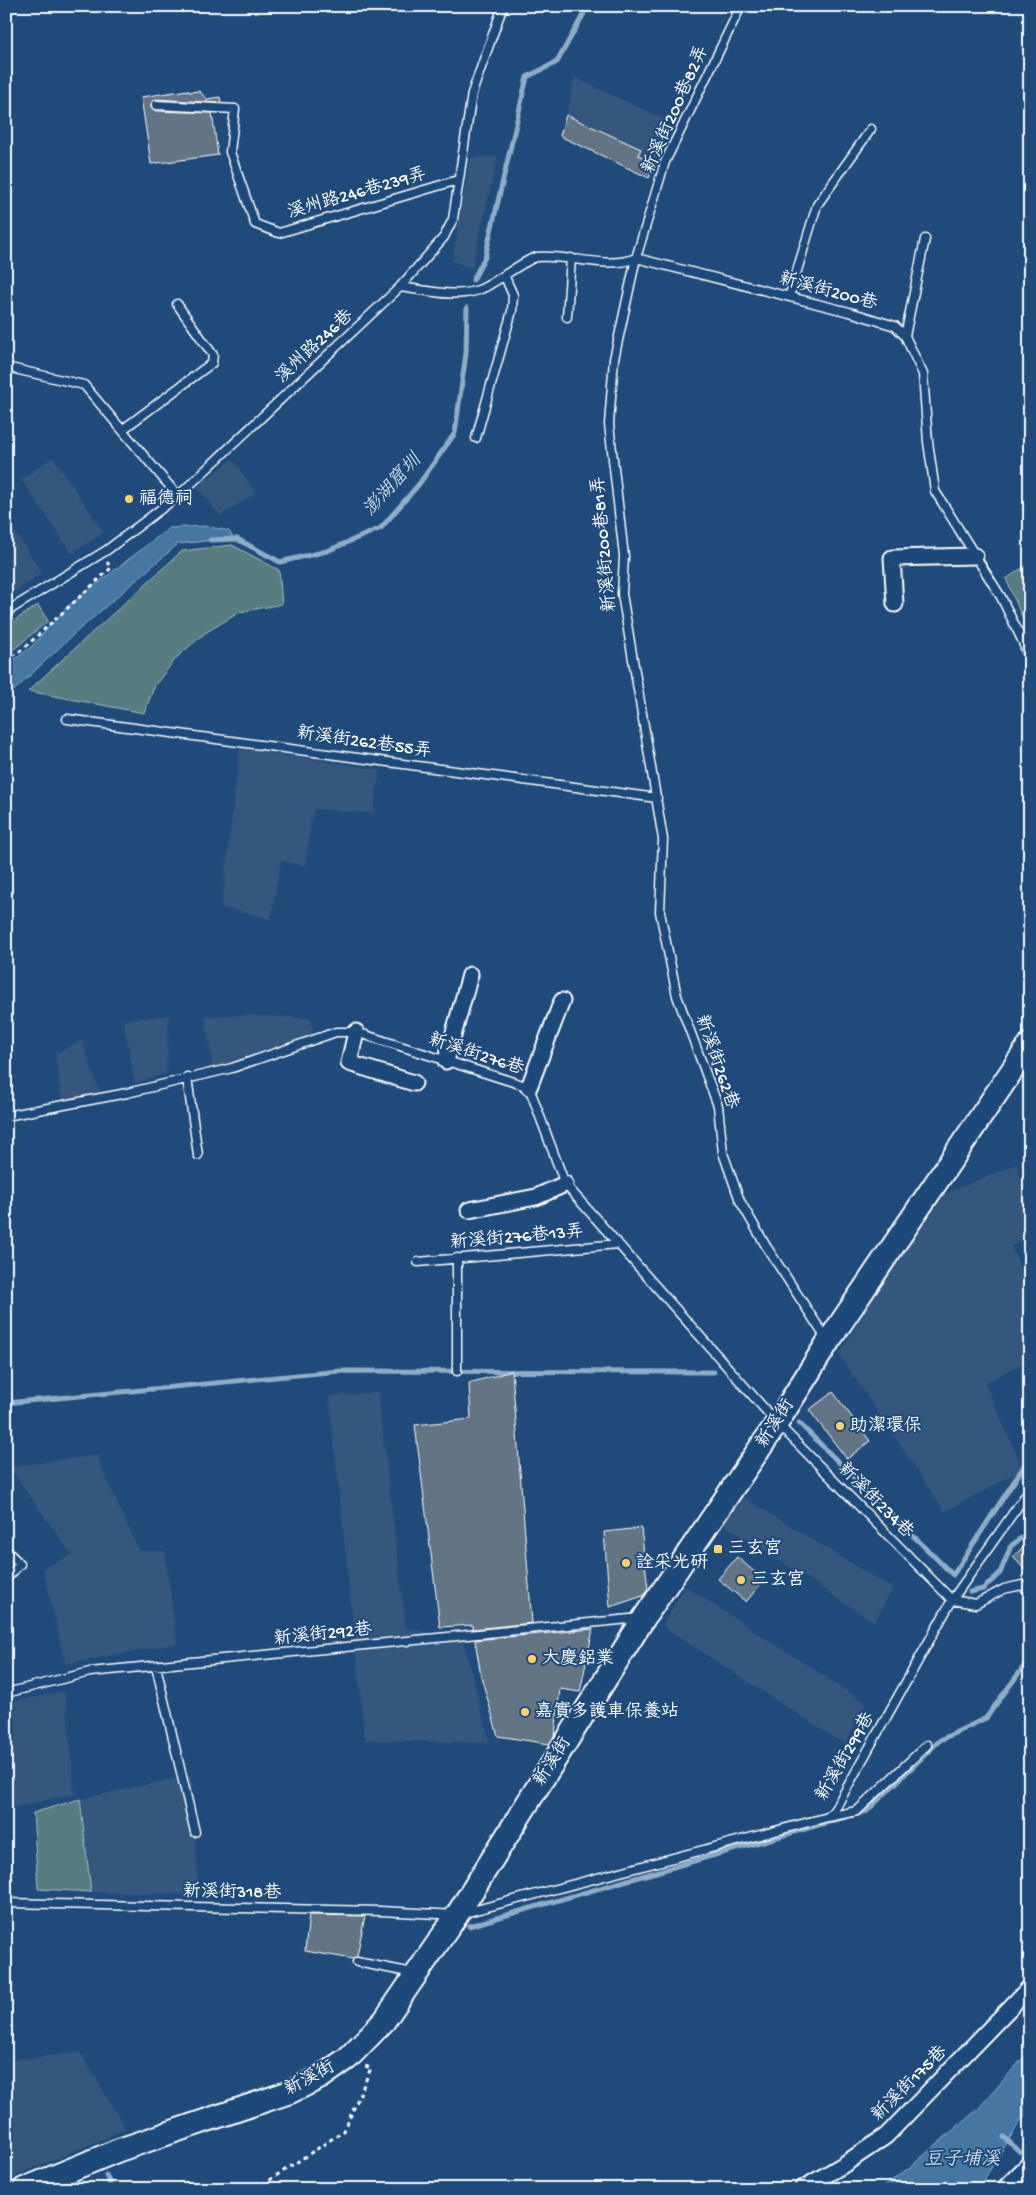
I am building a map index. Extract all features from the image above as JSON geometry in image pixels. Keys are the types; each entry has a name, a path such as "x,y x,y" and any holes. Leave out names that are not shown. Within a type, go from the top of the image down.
{"street":[{"path":"895,604 892,558 975,556"},
{"path":"446,1061 470,975"},
{"path":"529,1087 562,1001"},
{"path":"356,1032 349,1063 414,1083"},
{"name":"新溪街","path":"24,2189 119,2150 290,2092 321,2077 348,2058 384,2021 457,1915 644,1618 777,1423 828,1342 1030,1044"},
{"path":"469,1210 536,1197 565,1184"},
{"name":"新溪街175巷","path":"802,2189 843,2165 886,2136 1030,1988"},
{"path":"1004,2189 1030,2163"}],"lane":[{"name":"溪州路246巷","path":"6,612 101,554 178,496 400,287 444,237 453,219 472,93 503,6"},
{"name":"新溪街200巷82弄","path":"636,258 665,162 739,10 736,6"},
{"name":"溪州路246巷239弄","path":"156,105 235,109 230,152 255,224 279,233 458,180"},
{"path":"789,297 817,205 871,128"},
{"path":"925,240 905,336 923,374 928,442 935,491 1001,597 1030,660"},
{"name":"新溪街200巷","path":"400,287 452,293 479,290 505,277 534,258 571,258 624,264 636,258 854,313 895,326 905,336"},
{"path":"567,318 571,258"},
{"name":"新溪街200巷81弄","path":"636,258 614,359 609,424 624,556 622,594 657,798"},
{"path":"476,438 512,311 513,294 505,277"},
{"path":"122,430 212,362 213,355 177,304"},
{"path":"6,367 84,385 178,496"},
{"name":"新溪街262巷55弄","path":"67,719 657,798"},
{"name":"新溪街262巷","path":"657,798 663,839 660,912 677,996 718,1106 723,1153 740,1201 766,1246 828,1342"},
{"name":"新溪街276巷","path":"6,1116 127,1093 187,1077 232,1068 336,1032 356,1032 529,1087 565,1184 777,1423"},
{"path":"187,1077 198,1155"},
{"name":"新溪街276巷13弄","path":"418,1262 618,1244"},
{"path":"457,1258 457,1371"},
{"name":"新溪街234巷","path":"777,1423 952,1600"},
{"name":"新溪街299巷","path":"457,1915 828,1817 952,1600 1030,1489"},
{"path":"6,1550 20,1564 6,1579"},
{"path":"952,1600 976,1604 1004,1589 1022,1585 1030,1592"},
{"name":"新溪街292巷","path":"6,1693 90,1672 644,1618"},
{"path":"156,1666 195,1832"},
{"path":"828,1817 856,1811 927,1745"},
{"name":"新溪街318巷","path":"6,1903 380,1911 457,1915"},
{"path":"357,1962 417,1974"}],"path":[{"path":"6,661 22,649 111,568 101,554"},
{"path":"256,2189 344,2131 370,2068 348,2058"}],"shaded area":[{"path":"574,77 666,120 653,166 562,139"},
{"path":"498,157 472,268 452,261 470,158"},
{"path":"53,457 104,532 72,554 21,479"},
{"path":"232,459 256,493 220,516 197,487"},
{"path":"6,518 42,573 7,597 6,596"},
{"path":"240,748 380,770 373,813 313,809 305,866 281,861 271,919 221,907"},
{"path":"169,1015 167,1073 135,1083 123,1020"},
{"path":"245,1015 311,1018 313,1035 213,1069 205,1016"},
{"path":"82,1040 100,1094 62,1100 55,1054"},
{"path":"1016,1164 1030,1206 1030,1236 1011,1246 1030,1289 1030,1359 985,1383 1023,1469 945,1512 839,1355 875,1294 945,1194"},
{"path":"378,1392 406,1628 463,1640 490,1743 365,1740 329,1396"},
{"path":"96,1455 139,1551 165,1551 177,1644 65,1664 43,1568 72,1555 9,1467"},
{"path":"740,1495 893,1589 874,1622 723,1524"},
{"path":"685,1586 866,1703 845,1745 662,1626"},
{"path":"65,1691 75,1794 6,1809 6,1703"},
{"path":"191,1775 199,1895 91,1892 80,1799"},
{"path":"80,2052 126,2129 6,2180 6,2061"}],"green space":[{"path":"232,545 279,570 282,604 240,612 205,633 177,657 155,685 144,713 28,691 182,551"},
{"path":"1030,563 1030,636 1006,579"},
{"path":"38,605 48,621 8,654 6,651 6,626"},
{"path":"80,1799 91,1892 38,1889 33,1813"}],"water":[{"path":"205,526 229,531 233,538 178,544 74,634 6,698 6,666 30,648 67,607 169,528"},
{"name":"豆子埔溪","path":"1030,2050 1030,2110 1020,2122 978,2189 880,2189 909,2168 979,2108"}],"building":[{"path":"188,90 189,92 199,91 207,99 220,97 221,103 156,99 152,102 151,107 156,111 212,113 218,155 151,164 141,97"},
{"path":"566,115 641,149 638,155 656,163 649,178 560,136"},
{"path":"512,1371 532,1623 473,1629 473,1625 440,1627 415,1425 471,1419 469,1383"},
{"name":"助潔環保","path":"833,1392 870,1441 847,1459 809,1410"},
{"name":"詮采光研","path":"641,1528 648,1589 643,1596 610,1607 604,1532"},
{"path":"1030,1540 1030,1575 1013,1557"},
{"name":"三玄宫","path":"737,1557 764,1580 746,1602 718,1579"},
{"path":"593,1629 580,1692 560,1689 555,1735 549,1744 498,1736 481,1676 475,1640"},
{"path":"309,1915 365,1916 357,1956 353,1959 305,1951"}],"waterway":[{"name":"澎湖窟圳","path":"473,280 485,257 527,77 557,62 588,6"},
{"name":"澎湖窟圳","path":"210,540 237,539 280,562 327,551 381,528 419,484 455,433 466,353 467,308"},
{"path":"6,1403 340,1371 714,1372"},
{"path":"799,1423 953,1575 1030,1457"},
{"path":"970,1592 983,1589 1000,1573 1011,1546 1030,1531"},
{"path":"469,1926 867,1811 940,1740 986,1718 1030,1658"},
{"path":"1004,2137 1020,2152"},
{"path":"106,2175 112,2189"}],"place":[{"name":"福德祠","path":"129,499"},
{"name":"助潔環保","path":"840,1426"},
{"name":"三玄宮","path":"718,1549"},
{"name":"詮采光研","path":"626,1563"},
{"name":"三玄宫","path":"741,1580"},
{"name":"大慶鋁業","path":"532,1659"},
{"name":"嘉實多護車保養站","path":"525,1712"}]}
